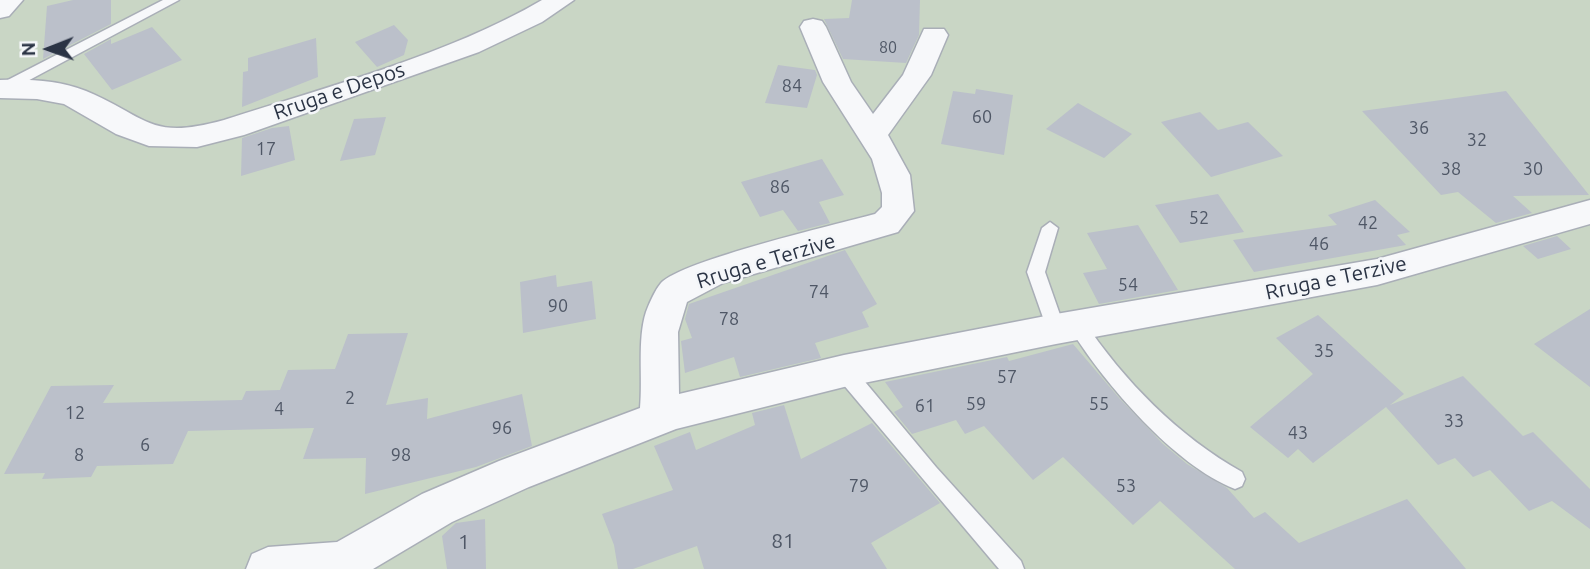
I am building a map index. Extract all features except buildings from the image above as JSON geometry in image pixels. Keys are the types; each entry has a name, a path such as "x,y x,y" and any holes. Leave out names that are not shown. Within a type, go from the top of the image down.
{"street":[{"path":"0,10 10,0"},
{"name":"Rruga e Depos","path":"1,89 30,89 72,97 138,132 158,138 178,139 246,124 384,76 513,27 561,0"},
{"name":"Rruga e Terzive","path":"658,419 662,375 660,332 664,311 674,292 712,273 886,223 898,211 900,187 873,133 856,115 837,82 813,27"},
{"path":"873,133 914,82 928,57 934,35"},
{"name":"Rruga e Terzive","path":"341,566 437,508 658,419 844,371 1067,327 1377,272 1590,212"},
{"path":"268,569 341,566"}],"lane":[{"path":"1,89 173,0"},
{"path":"1050,228 1036,272 1067,327 1180,441 1208,465 1235,479"},
{"path":"844,371 929,474 1013,569"}],"green space":[{"path":"0,0 1590,0 1590,569 0,569"}]}
